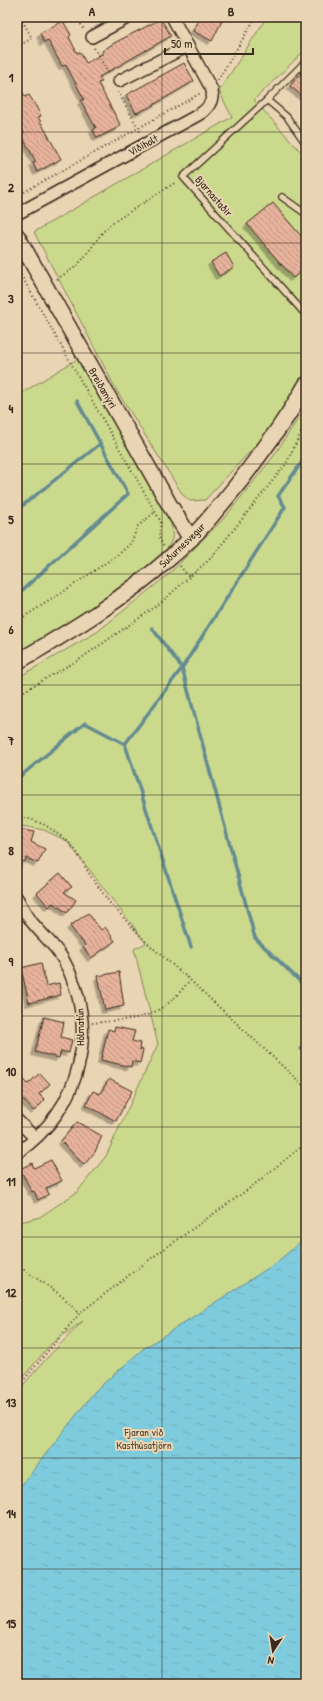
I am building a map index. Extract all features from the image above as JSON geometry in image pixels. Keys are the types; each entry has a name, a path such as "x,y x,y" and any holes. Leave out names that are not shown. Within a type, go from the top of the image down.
{"street":[{"path":"92,37 129,17"},
{"path":"177,20 188,46 211,87"},
{"path":"119,81 188,46"},
{"name":"Víðiholt","path":"17,214 203,112 212,98 213,94 211,87"},
{"name":"Breiðamýri","path":"17,236 169,504 191,539"},
{"name":"Suðurnesvegur","path":"17,662 66,634 104,609 172,556 191,539 218,508 276,435 306,385"},
{"name":"Hólmatún","path":"17,898 30,920 62,957 71,974 78,995 83,1024 81,1055 75,1079 65,1102 53,1121 17,1153"},
{"path":"17,1120 35,1138"}],"lane":[{"name":"Bjarnastaðir","path":"305,314 183,177 267,100 306,61"},
{"path":"267,100 287,117 306,144"},
{"path":"282,197 306,214"}],"path":[{"path":"17,47 32,38 18,17"},
{"path":"17,196 211,87 217,82 256,17"},
{"path":"46,287 74,268 112,223 183,177"},
{"path":"17,268 161,522 159,537 162,544 189,577"},
{"path":"17,696 80,660 158,605 211,558 286,464 306,422"},
{"path":"17,621 119,554 131,543 138,526 155,512 169,504"},
{"path":"17,816 45,825 65,839 74,848 90,875 110,902 146,942 190,980 306,1088"},
{"path":"83,1024 145,1017 161,1009 178,996 190,980"},
{"path":"17,1388 80,1313 153,1257 250,1188 306,1143"},
{"path":"17,1266 56,1290 80,1313"}],"green space":[{"path":"267,17 306,17 306,49 254,100 302,153 306,164 306,372 267,433 205,500 190,501 183,495 117,391 34,232 232,117 219,91"},
{"path":"79,358 169,514 172,537 167,548 153,562 111,594 49,635 17,654 17,396"},
{"path":"306,414 306,1160 300,1166 306,1175 306,1450 17,1684 17,1392 46,1359 83,1321 51,1344 17,1384 17,1223 40,1217 77,1192 106,1156 158,1044 134,949 146,943 67,841 44,830 17,825 17,678 97,632 169,574 226,516 273,457 299,417"}],"water":[{"name":"Fjaran við Kasthúsatjörn","path":"306,1237 306,1684 17,1684 17,1491 95,1391 143,1349 276,1263"}],"building":[{"path":"201,17 224,17 212,41 193,31"},
{"path":"161,19 171,36 99,77 102,82 98,83 121,126 97,138 93,130 96,128 81,101 84,99 66,65 62,66 48,40 44,42 40,33 63,21 71,35 69,37 77,53 80,52 86,63 104,53 102,51 114,43"},
{"path":"184,63 194,81 148,108 136,113 126,95"},
{"path":"306,67 306,99 290,86"},
{"path":"17,81 25,97 29,95 36,106 41,116 38,117 61,159 37,172 33,163 36,162 21,134 24,133 17,120"},
{"path":"273,203 306,242 306,267 293,278 247,224"},
{"path":"226,253 234,267 219,276 211,262"},
{"path":"17,829 34,832 31,842 45,849 38,863 26,858 25,862 17,860"},
{"path":"60,873 72,887 64,892 76,900 67,913 53,903 49,907 37,893"},
{"path":"88,913 101,930 105,927 115,941 91,958 83,947 85,945 70,926"},
{"path":"41,963 46,986 59,983 61,995 29,1003 21,968"},
{"path":"119,972 124,1006 105,1010 98,976"},
{"path":"44,1017 64,1022 61,1037 72,1040 69,1053 61,1051 59,1058 35,1052"},
{"path":"115,1027 135,1031 132,1041 140,1043 139,1049 143,1050 140,1063 132,1061 131,1067 101,1060 108,1029 114,1031"},
{"path":"17,1072 28,1084 40,1073 50,1084 39,1094 45,1100 34,1111 17,1093"},
{"path":"109,1079 132,1091 116,1121 86,1105 93,1091 100,1094"},
{"path":"77,1122 102,1136 95,1152 84,1165 61,1141"},
{"path":"51,1160 62,1181 46,1188 49,1194 38,1200 20,1169 32,1163 34,1168"}],"waterway":[{"path":"17,595 128,494 77,401"},
{"path":"17,510 100,444"},
{"path":"191,947 125,744 182,668 285,507 278,496 306,456"},
{"path":"152,628 182,668 255,938 306,987"},
{"path":"17,779 85,723 125,744"},
{"path":"301,1049 306,1045"}]}
